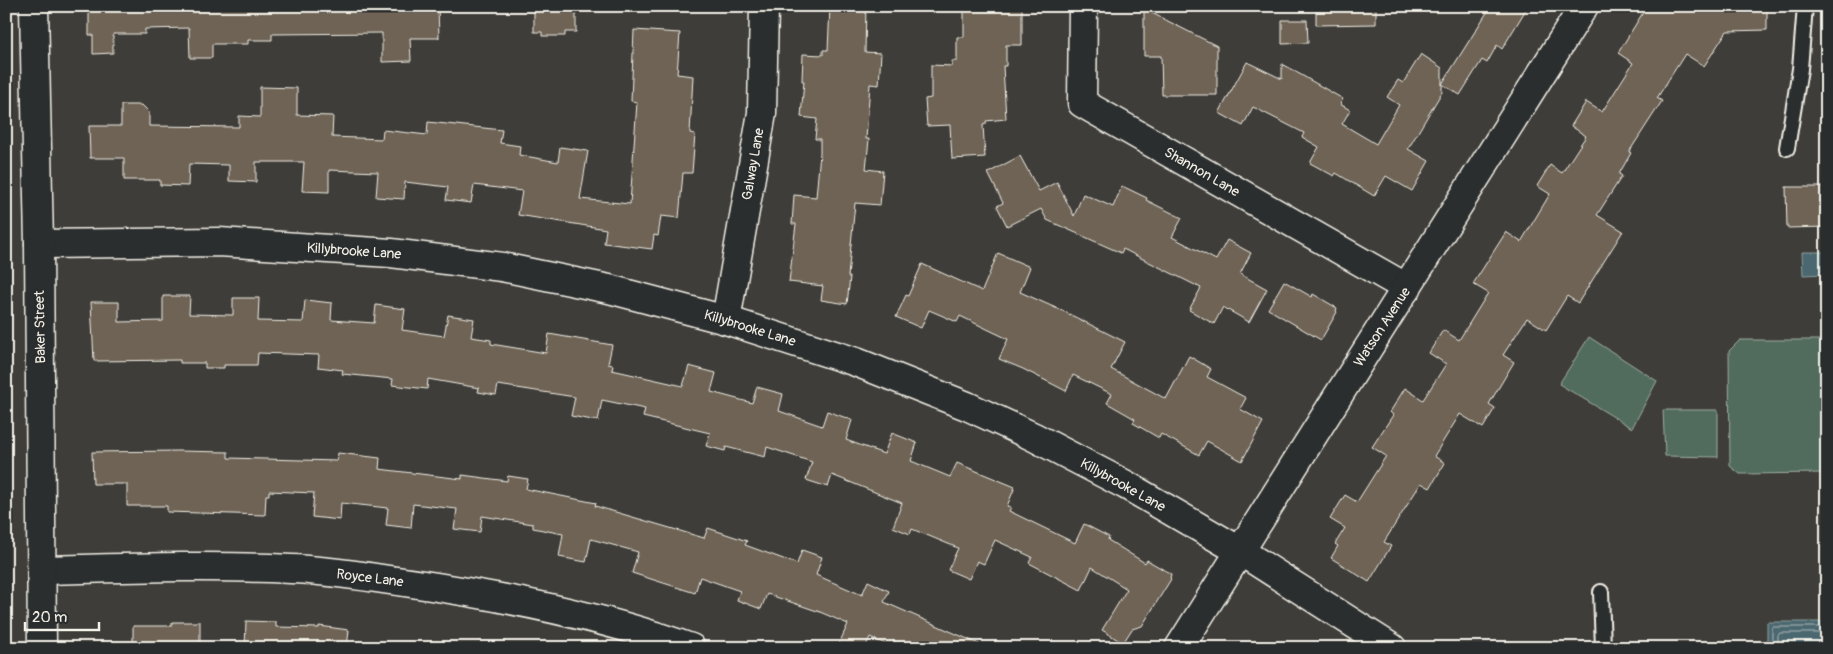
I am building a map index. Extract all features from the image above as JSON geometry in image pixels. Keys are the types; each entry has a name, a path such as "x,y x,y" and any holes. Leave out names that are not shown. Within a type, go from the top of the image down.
{"street":[{"name":"Baker Street","path":"34,6 39,244 42,648"},
{"name":"Galway Lane","path":"726,320 762,113 764,6"},
{"name":"Shannon Lane","path":"1083,6 1082,104 1407,288"},
{"name":"Watson Avenue","path":"1179,648 1584,6"},
{"name":"Killybrooke Lane","path":"39,244 219,242 391,253 502,267 610,289 726,320 856,362 967,406 1034,437 1126,485 1240,551 1392,648"},
{"name":"Royce Lane","path":"42,570 149,568 292,569 360,576 449,588 519,602 602,621 691,648"}],"lane":[{"path":"1787,148 1800,69 1805,6"},
{"path":"1601,592 1603,648"}],"green space":[{"path":"1589,337 1657,381 1632,428 1559,384"},
{"path":"1740,340 1827,340 1827,473 1740,474 1730,466 1729,351"},
{"path":"1663,410 1718,410 1718,457 1665,456"}],"water":[{"path":"1802,252 1827,252 1827,274 1803,275"},
{"path":"1767,622 1827,622 1827,648 1767,648"}],"building":[{"path":"89,6 438,6 439,38 410,38 411,61 382,62 382,33 272,34 272,40 248,40 248,44 212,44 212,58 190,58 189,28 145,29 145,34 113,34 113,53 93,54 93,35 89,35"},
{"path":"534,6 576,6 576,32 565,32 565,36 542,36 542,32 534,32"},
{"path":"830,6 866,6 865,52 881,53 879,85 870,84 866,139 869,139 866,169 883,171 880,205 855,203 847,304 821,300 823,286 789,282 796,224 792,224 794,195 816,197 820,153 820,139 815,139 817,119 801,117 804,81 802,81 803,54 823,55 823,50 828,50"},
{"path":"964,6 1022,6 1022,45 1006,45 1006,66 1003,66 1006,119 986,121 986,124 983,125 985,157 952,159 950,125 927,126 925,99 931,98 931,65 952,66 952,61 957,61 957,37 964,37"},
{"path":"1316,6 1376,6 1376,24 1316,25"},
{"path":"1491,6 1528,6 1502,49 1497,45 1487,63 1482,60 1460,95 1442,84"},
{"path":"1647,6 1767,6 1767,30 1727,31 1704,66 1685,54 1657,98 1662,101 1629,152 1631,153 1619,174 1622,176 1597,215 1623,231 1578,303 1567,296 1546,330 1527,318 1503,355 1514,362 1489,404 1495,408 1483,428 1460,414 1434,456 1445,463 1430,488 1421,483 1384,542 1391,546 1369,582 1331,558 1338,546 1335,544 1345,528 1330,519 1345,495 1357,502 1386,456 1372,447 1393,415 1390,412 1405,388 1423,400 1446,364 1429,353 1443,330 1459,340 1488,293 1473,284 1506,232 1521,242 1550,194 1537,186 1550,165 1562,173 1586,136 1571,126 1586,102 1602,112 1633,63 1618,53"},
{"path":"1144,9 1217,46 1217,95 1162,95 1161,56 1144,56"},
{"path":"1282,20 1307,20 1308,43 1282,44"},
{"path":"634,30 680,33 677,74 693,76 690,133 695,134 692,173 683,173 679,218 661,216 658,236 654,235 652,249 604,243 606,229 518,215 522,191 474,185 471,203 446,200 448,187 405,182 404,199 376,197 378,172 329,170 329,192 302,191 304,162 256,162 256,182 229,181 229,165 189,164 188,186 160,185 160,180 124,180 124,158 90,158 89,126 121,126 121,105 142,105 149,112 149,126 239,127 239,116 260,117 260,87 297,88 297,115 333,116 332,137 382,139 383,130 427,135 428,122 502,130 500,143 520,146 519,155 558,162 560,147 588,151 580,199 630,204 637,102 631,101"},
{"path":"1421,54 1442,68 1442,92 1408,149 1429,161 1412,191 1386,176 1374,196 1336,173 1334,176 1310,163 1319,147 1302,137 1304,133 1253,107 1243,126 1219,113 1247,62 1282,79 1282,64 1343,99 1340,104 1350,110 1342,124 1376,144 1399,105 1387,97 1398,80 1403,83"},
{"path":"1020,156 1039,191 1057,182 1074,216 1083,194 1113,207 1122,186 1182,218 1172,237 1216,260 1227,240 1251,253 1240,274 1267,289 1249,322 1223,307 1214,324 1189,310 1201,288 1123,249 1121,253 1047,220 1041,209 1007,226 997,206 1003,203 988,173"},
{"path":"1786,187 1827,187 1827,227 1787,228"},
{"path":"998,253 1030,267 1020,292 1125,342 1111,369 1166,399 1189,356 1211,369 1207,377 1246,398 1240,409 1263,422 1242,461 1207,441 1199,455 1161,434 1159,438 1133,423 1135,419 1107,403 1112,394 1073,375 1066,391 999,359 1008,339 960,316 957,322 929,310 921,328 896,317 906,295 908,296 922,264 982,291"},
{"path":"1284,281 1312,297 1313,294 1337,308 1337,312 1321,340 1268,309"},
{"path":"163,296 190,296 189,314 233,315 233,298 259,298 258,321 303,322 305,300 332,303 331,320 374,323 376,305 405,309 402,330 444,336 448,315 474,319 471,337 491,340 491,344 546,353 549,334 612,345 608,364 613,365 612,370 683,386 689,366 716,373 711,392 752,403 757,387 783,394 779,411 822,426 827,411 852,420 846,440 884,454 892,433 917,443 911,461 950,477 957,463 1015,487 1007,506 1011,507 1009,511 1075,543 1084,524 1109,537 1108,540 1145,563 1147,560 1171,574 1171,579 1142,626 1132,629 1123,643 1102,630 1127,589 1092,567 1081,590 1029,563 1032,557 995,540 984,564 977,561 969,579 948,570 958,548 912,529 910,534 893,527 902,503 832,475 828,487 806,480 812,462 767,447 765,457 726,447 725,451 706,446 710,433 643,417 645,409 602,400 598,421 571,416 575,397 498,385 496,395 478,392 479,388 428,379 427,389 392,385 393,379 342,374 343,370 318,367 319,355 258,353 257,365 224,365 224,368 205,368 205,363 180,363 180,360 94,361 91,302 119,302 119,322 163,321"},
{"path":"92,452 228,452 228,458 337,461 338,453 380,458 379,469 462,479 462,475 507,481 508,476 528,479 526,489 596,503 595,506 704,538 708,528 747,541 745,545 797,564 802,550 822,557 816,575 862,595 868,581 889,591 884,602 988,648 894,648 870,637 865,648 837,648 848,624 820,612 767,594 761,609 737,600 740,591 700,577 695,593 632,573 638,552 591,539 586,562 559,557 563,534 533,528 533,524 482,516 480,532 454,529 457,509 413,504 411,528 386,525 388,508 341,503 340,520 312,517 314,493 269,491 269,495 266,495 265,515 167,512 167,506 127,506 127,484 93,484"},
{"path":"246,621 276,622 276,627 319,628 319,626 349,630 347,648 245,648"},
{"path":"172,622 200,622 200,648 133,648 133,626 172,626"}]}
